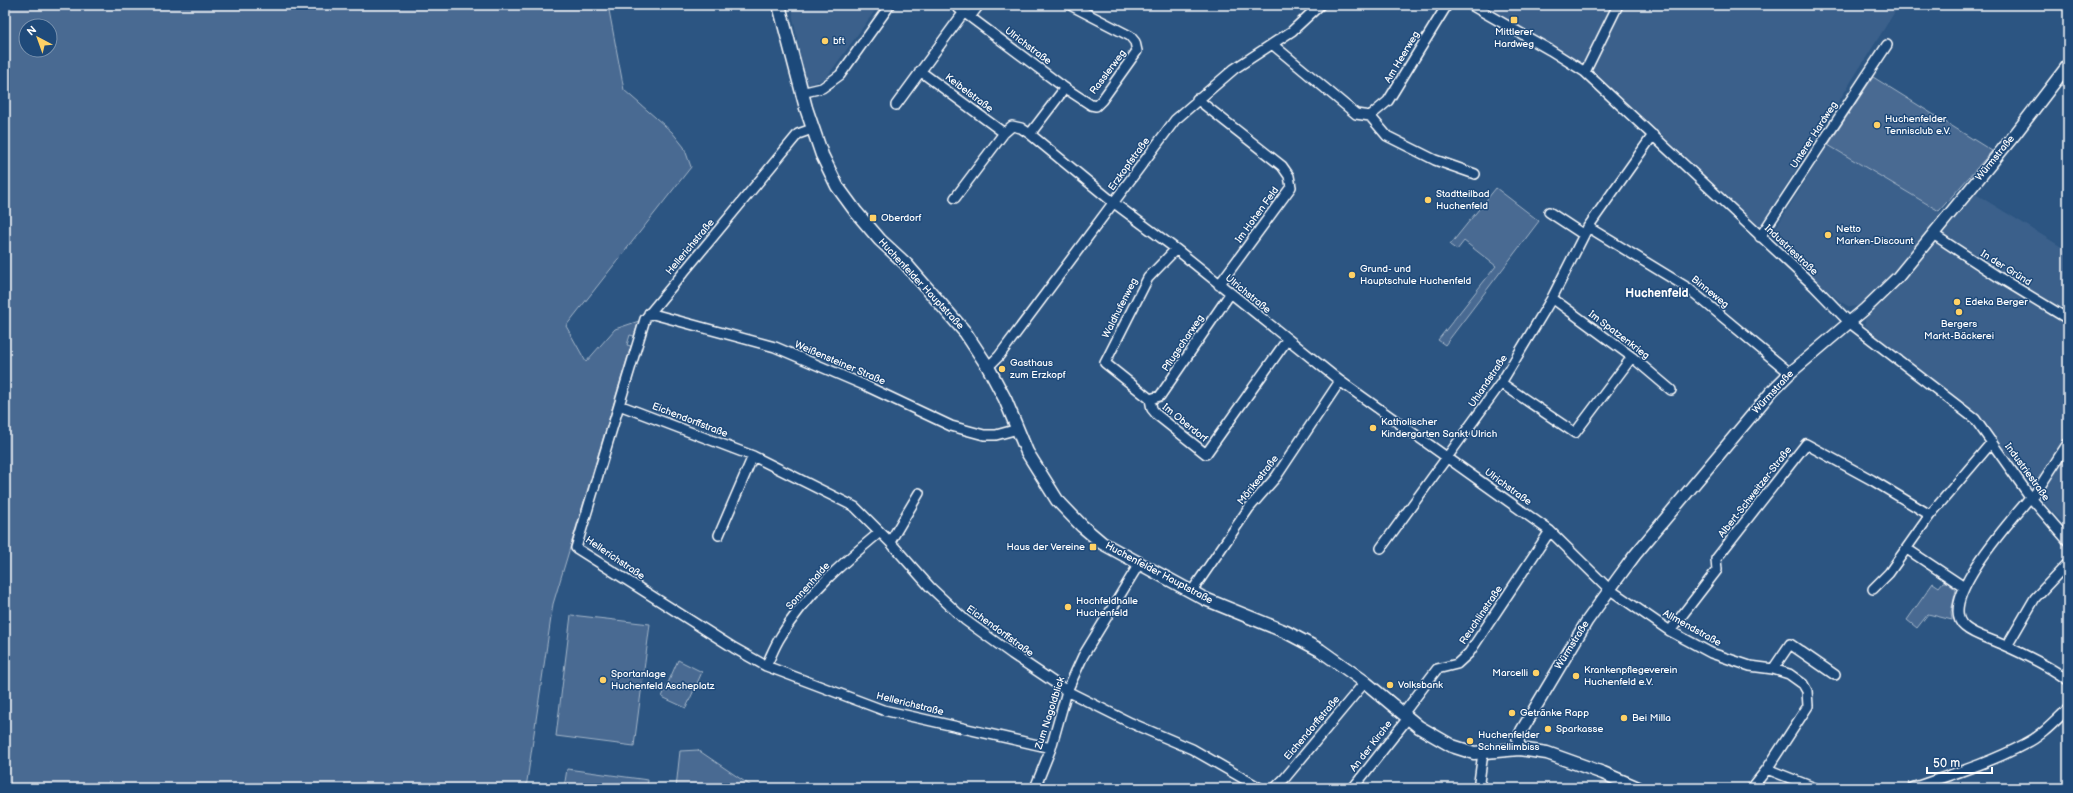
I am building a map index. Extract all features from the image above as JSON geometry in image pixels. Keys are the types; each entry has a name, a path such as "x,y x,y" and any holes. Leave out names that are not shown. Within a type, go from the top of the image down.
{"main road":[{"name":"Huchenfelder Hauptstraße","path":"778,5 812,129 822,155 837,186 856,212 880,240 915,274 960,326 988,368 1018,429 1027,452 1057,500 1082,526 1102,543 1205,599 1286,632 1320,650 1365,682 1419,727 1460,750 1483,753 1519,749 1547,753 1603,773 1638,788"}],"street":[{"path":"801,93 822,88 840,75 890,5"},
{"name":"Ulrichstraße","path":"954,5 1065,88"},
{"path":"896,105 920,71 967,14 979,5"},
{"name":"Rasslerweg","path":"1065,88 1091,105 1096,106 1102,100 1137,51 1135,42 1130,36 1070,5"},
{"name":"Erzkopfstraße","path":"988,368 999,356 1114,204 1175,120 1197,99 1234,69 1292,31 1320,5"},
{"name":"Am Heerweg","path":"1370,116 1388,101 1447,5"},
{"name":"Industriestraße","path":"1471,5 1550,50 1585,72 1814,286 1850,323 1975,419 2031,498 2068,541"},
{"path":"1585,72 1618,5"},
{"path":"1272,44 1356,114 1370,116 1386,136 1435,160 1475,174"},
{"name":"Unterer Hardweg","path":"1760,237 1887,45"},
{"name":"Würmstraße","path":"1519,749 1518,739 1522,730 1564,658 1609,589 1635,555 1749,417 1790,373 1850,323 1898,277 2068,65"},
{"name":"Keibelstraße","path":"920,71 1004,133"},
{"path":"955,198 1004,133 1012,126 1021,128 1030,134 1065,88"},
{"name":"Im Hohen Feld","path":"1197,99 1282,166 1290,176 1291,188 1219,285"},
{"name":"Hellerichstraße","path":"812,129 798,134 645,319 576,548 721,640 766,666 883,710 1051,748"},
{"name":"Ulrichstraße","path":"1030,134 1114,204 1176,249 1340,381 1448,457 1550,532 1609,589"},
{"name":"Uhlandstraße","path":"1381,548 1501,383 1552,298 1586,231 1653,135"},
{"path":"1549,212 1586,231"},
{"name":"Binneweg","path":"1586,231 1688,288 1790,373"},
{"name":"In der Gründ","path":"1933,234 1991,272 2068,319"},
{"name":"Waldhufenweg","path":"1104,363 1148,278 1176,249"},
{"name":"Pflugscharweg","path":"1150,399 1160,396 1230,294"},
{"name":"Im Spatzenkrieg","path":"1552,298 1632,357 1670,390"},
{"name":"Weißensteiner Straße","path":"649,313 775,347 864,385 951,426 984,434 996,435 1018,429"},
{"name":"Im Oberdorf","path":"1104,363 1150,399 1152,409 1206,454 1288,340"},
{"path":"1501,383 1575,433 1632,357"},
{"name":"Mörikestraße","path":"1192,592 1249,508 1276,476 1340,381"},
{"name":"Eichendorffstraße","path":"619,405 753,456 855,508 890,542 930,587 965,620 1067,691 1131,723 1192,749 1260,788"},
{"path":"1873,589 1889,573 1930,515 1992,442"},
{"path":"2067,676 2007,646 1970,630 1962,625 1958,614 1964,587 1980,560 2035,494 2068,443"},
{"name":"Albert-Schweitzer-Straße","path":"1670,631 1717,570 1716,559 1806,444 1866,476 1930,515"},
{"path":"719,535 753,456"},
{"path":"890,542 919,493"},
{"name":"Sonnenhalde","path":"766,666 781,635 807,601 840,567 880,532"},
{"name":"Reuchlinstraße","path":"1405,716 1437,669 1457,664 1469,653 1550,532"},
{"path":"1907,548 1964,587"},
{"path":"2007,646 2035,598 2068,562"},
{"name":"Zum Nagoldblick","path":"1035,788 1051,748 1067,691 1083,656 1139,564"},
{"name":"Allmendstraße","path":"1609,589 1670,631 1711,653 1750,666 1773,669 1789,674 1803,684 1807,691 1808,706 1752,788"},
{"path":"1773,669 1790,644 1835,675"},
{"name":"Eichendorffstraße","path":"1275,788 1365,682"},
{"path":"1912,788 1964,770 2026,744 2046,730 2068,709"},
{"name":"An der Kirche","path":"1353,788 1405,716"},
{"path":"1478,786 1483,753"},
{"path":"1767,768 1815,788"}],"shaded area":[{"path":"5,5 608,5 624,90 672,132 684,147 691,167 566,326 586,362 615,329 639,321 634,336 630,335 627,345 631,346 553,604 526,788 5,788"},
{"path":"793,5 879,5 826,78 806,86 793,17"},
{"path":"1484,5 1899,5 1760,227 1597,74 1579,61"},
{"path":"1873,77 1992,151 1939,211 1828,145"},
{"path":"1828,145 1952,219 1974,193 2068,251 2068,430 2060,443 2068,447 2068,529 2041,499 1980,416 1873,333 1865,325 1865,316 1857,306 1850,307 1841,302 1807,273 1776,239 1775,229"},
{"path":"1496,188 1539,221 1445,345 1438,340 1496,266 1464,241 1457,250 1450,245"},
{"path":"1943,582 1947,582 1956,590 1951,612 1952,620 1928,614 1917,628 1907,620 1933,583 1939,587"},
{"name":"Sportanlage Huchenfeld Ascheplatz","path":"571,615 650,624 634,746 556,736"},
{"path":"678,660 702,672 686,708 662,697"},
{"path":"698,750 754,788 676,788 680,751"},
{"path":"567,769 648,780 647,788 564,788"}],"place":[{"name":"Mittlerer Hardweg","path":"1514,20"},
{"name":"bft","path":"825,41"},
{"name":"Huchenfelder Tennisclub e.V.","path":"1877,125"},
{"name":"Stadtteilbad Huchenfeld","path":"1428,200"},
{"name":"Oberdorf","path":"873,218"},
{"name":"Netto Marken-Discount","path":"1828,235"},
{"name":"Grund- und Hauptschule Huchenfeld","path":"1352,275"},
{"name":"Edeka Berger","path":"1957,302"},
{"name":"Bergers Markt-Bäckerei","path":"1959,312"},
{"name":"Gasthaus zum Erzkopf","path":"1002,369"},
{"name":"Katholischer Kindergarten Sankt Ulrich","path":"1373,428"},
{"name":"Haus der Vereine","path":"1093,547"},
{"name":"Hochfeldhalle Huchenfeld","path":"1068,607"},
{"name":"Marcelli","path":"1536,673"},
{"name":"Krankenpflegeverein Huchenfeld e.V.","path":"1576,676"},
{"name":"Sportanlage Huchenfeld Ascheplatz","path":"603,680"},
{"name":"Volksbank","path":"1390,685"},
{"name":"Getränke Rapp","path":"1512,713"},
{"name":"Bei Milla","path":"1624,718"},
{"name":"Sparkasse","path":"1548,729"},
{"name":"Huchenfelder Schnellimbiss","path":"1470,741"}],"district":[{"name":"Huchenfeld","path":"1657,293"}]}
